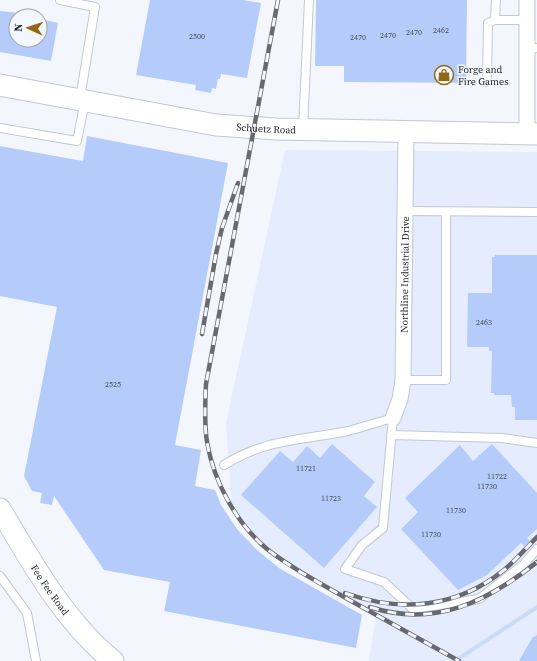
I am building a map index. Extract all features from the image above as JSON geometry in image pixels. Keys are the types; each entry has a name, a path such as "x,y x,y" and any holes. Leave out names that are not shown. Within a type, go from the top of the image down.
{"main road":[{"name":"Schuetz Road","path":"0,85 216,125 302,129 532,134"},
{"name":"Fee Fee Road","path":"0,509 39,574 70,616 113,661"}],"street":[{"path":"527,0 526,20 532,48 532,134"},
{"name":"Northline Industrial Drive","path":"393,418 400,399 403,380 406,131"}],"lane":[{"path":"0,128 77,141 95,7 60,0"},
{"path":"302,129 309,0"},
{"path":"495,20 496,0"},
{"path":"487,82 488,23 495,20 526,20"},
{"path":"405,211 537,212"},
{"path":"403,380 446,380 446,212"},
{"path":"224,465 239,456 285,440 348,430 393,418 383,528 362,545 345,569 384,582 413,609 438,607 479,599 523,565 537,549"},
{"path":"391,435 502,438 537,443"},
{"path":"0,576 27,613 36,661"}],"shaded area":[{"path":"285,150 537,152 537,661 369,661 376,615 298,571 266,548 248,530 232,509 226,423"}],"building":[{"path":"150,0 243,0 261,3 247,78 221,74 220,79 218,79 216,89 212,88 211,93 195,90 196,85 136,75"},
{"path":"316,0 467,0 466,83 344,82 344,66 315,66"},
{"path":"0,11 8,12 8,48 48,48 48,21 58,23 51,61 0,52"},
{"path":"87,136 228,163 175,445 201,450 195,486 215,490 221,505 237,529 256,549 279,568 362,615 356,648 164,611 170,582 104,570 54,496 52,505 40,503 42,493 32,491 24,476 57,307 0,296 0,146 83,161"},
{"path":"495,255 537,255 537,420 515,420 515,407 512,407 511,395 494,395 494,393 491,393 492,351 489,351 489,347 467,347 468,293 492,293 492,257 495,257"},
{"path":"332,444 375,482 364,496 377,507 324,568 241,495 280,451 293,462 307,446 320,458"},
{"path":"492,444 537,493 537,529 527,538 530,541 524,546 521,543 487,575 458,590 401,529 418,512 405,498 460,445 473,461"},
{"path":"537,635 537,661 519,661 532,638"}],"waterway":[{"path":"455,661 537,607"}],"railway":[{"path":"278,0 206,384 205,428 210,457 221,487 236,514 256,539 267,549 315,580 459,661"},
{"path":"202,334 222,228 238,183"},
{"path":"345,593 366,599 408,605 448,599 486,583 504,570 537,537"},
{"path":"370,607 394,613 438,613 459,607 499,589 537,562"}],"place":[{"name":"Forge and Fire Games","path":"444,75"}]}
